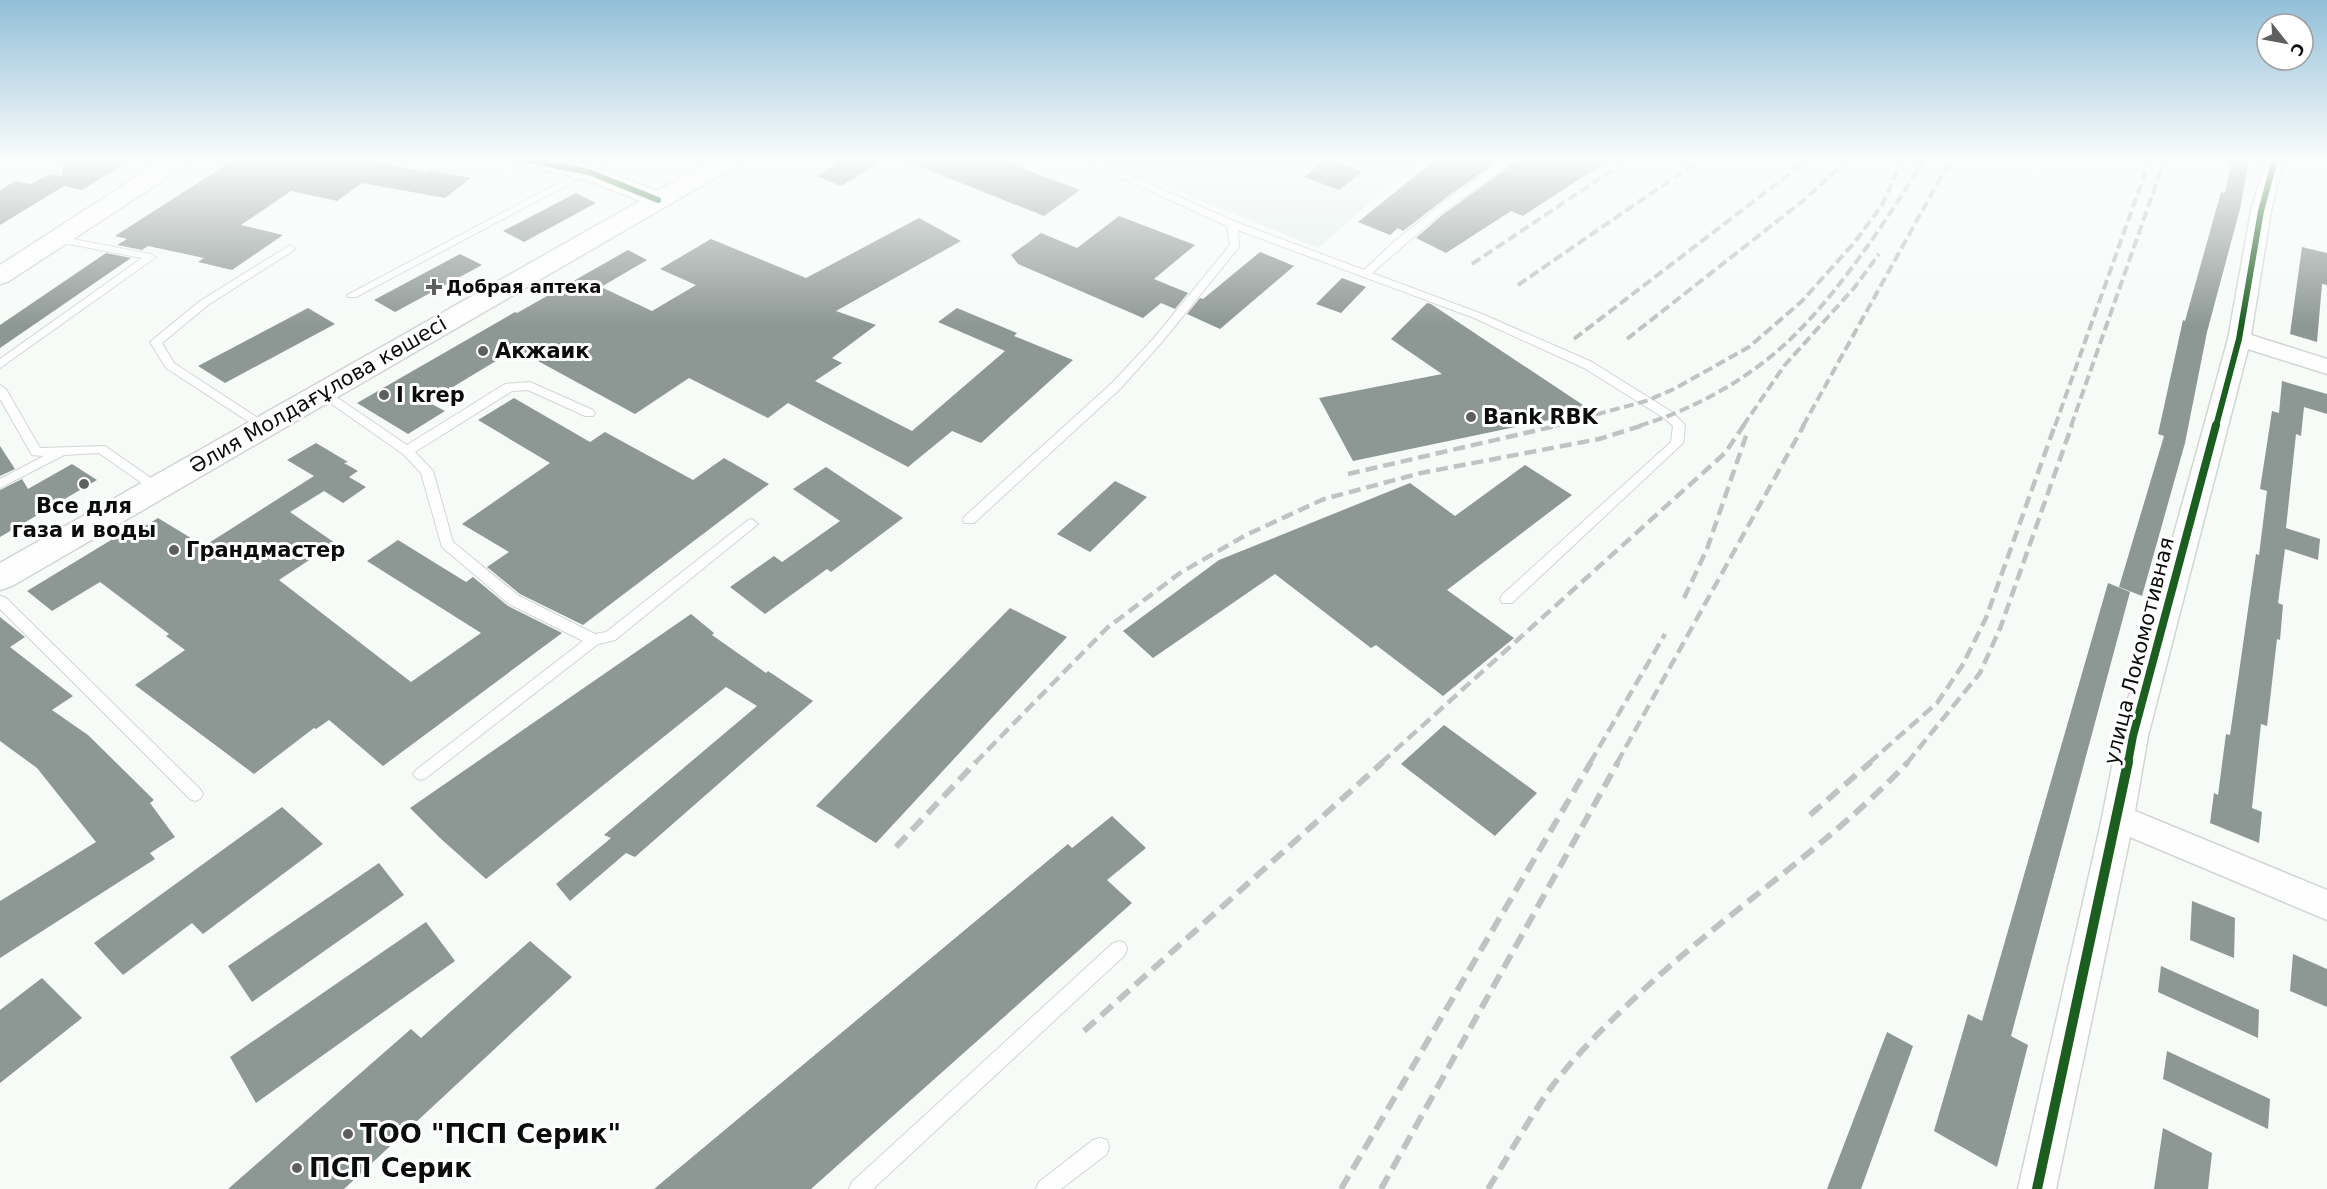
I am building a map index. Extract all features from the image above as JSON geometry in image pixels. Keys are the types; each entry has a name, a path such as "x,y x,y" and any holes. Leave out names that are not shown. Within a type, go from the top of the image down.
{"main road":[{"path":"0,276 95,214"},
{"name":"Әлия Молдағұлова көшесі","path":"0,578 633,214"}],"street":[{"name":"улица Локомотивная","path":"2037,1189 2118,818 2133,736 2239,339 2260,214"},
{"path":"2239,339 2327,367"},
{"path":"2118,818 2327,906"}],"lane":[{"path":"352,295 507,214"},
{"path":"1210,214 1478,316 1587,365 1668,415 1679,425 1677,442 1507,599"},
{"path":"1365,274 1398,241 1432,214"},
{"path":"969,520 1116,386 1158,340 1235,244 1232,224"},
{"path":"0,364 151,257 57,239"},
{"path":"263,427 170,365 156,342 204,303 290,248"},
{"path":"407,451 509,387 530,386 589,413"},
{"path":"0,389 36,452 101,449 157,488"},
{"path":"322,393 407,451 427,471 447,543 514,600 594,640 602,640 610,636 752,524"},
{"path":"0,484 63,450"},
{"path":"0,601 195,794"},
{"path":"421,774 594,640"},
{"path":"859,1189 1119,949"},
{"path":"1046,1189 1100,1147"}],"shaded area":[{"path":"1236,214 1356,214 1318,248"}],"building":[{"path":"0,214 17,214 0,225"},
{"path":"149,214 256,214 241,225 283,235 232,270 198,262 204,258 148,246 142,250 117,245 127,239 115,236"},
{"path":"535,214 575,214 524,242 503,231"},
{"path":"1367,214 1424,214 1403,231 1398,228 1390,235 1358,222"},
{"path":"1506,214 1446,253 1416,238 1441,216"},
{"path":"2215,214 2239,214 2207,332 2185,443 2142,596 2119,587 2164,436 2158,434 2183,320 2185,321"},
{"path":"1119,216 1195,245 1154,279 1188,293 1175,309 1161,303 1143,318 1018,264 1011,255 1041,233 1077,248"},
{"path":"919,218 961,241 836,311 876,325 832,358 842,363 815,381 912,431 1005,351 938,322 957,308 1017,333 1014,336 1073,360 981,443 952,431 908,467 788,403 768,418 689,378 635,414 516,349 428,402 445,411 408,434 357,403 628,250 647,260 601,287 652,311 696,285 660,269 711,239 806,278"},
{"path":"2302,247 2327,253 2327,285 2322,284 2317,342 2290,334"},
{"path":"1260,252 1294,266 1220,329 1187,314 1200,298 1203,299"},
{"path":"106,253 131,258 0,348 0,325"},
{"path":"460,254 482,265 395,312 374,300"},
{"path":"1342,278 1366,287 1341,313 1316,304"},
{"path":"1427,303 1592,411 1353,461 1319,398 1442,374 1391,339"},
{"path":"308,308 335,324 225,383 198,366"},
{"path":"2282,381 2327,394 2327,414 2304,407 2301,436 2296,434 2286,528 2320,539 2318,560 2285,549 2278,603 2283,605 2280,640 2277,639 2267,726 2261,724 2252,808 2262,812 2259,843 2210,823 2214,793 2218,795 2226,734 2230,735 2267,491 2260,489 2272,411 2279,413"},
{"path":"514,398 590,442 605,432 693,480 724,458 769,484 583,625 520,594 487,567 509,552 462,524 550,463 478,420"},
{"path":"316,443 348,462 344,463 358,471 349,477 366,487 343,503 324,491 290,512 335,543 279,580 411,682 481,633 367,561 398,540 466,582 473,577 508,606 562,633 383,766 329,720 316,729 314,728 254,774 135,685 185,650 166,636 169,634 100,582 52,611 27,591 121,534 126,538 158,518 204,546 314,476 287,460"},
{"path":"0,446 15,469 0,476"},
{"path":"72,464 97,480 0,537 0,490 22,479 28,489"},
{"path":"1525,465 1572,495 1447,590 1514,638 1443,696 1376,645 1371,648 1275,574 1153,658 1123,631 1219,560 1410,483 1455,516"},
{"path":"826,467 903,518 831,572 827,569 765,614 730,587 774,556 782,562 840,521 793,489"},
{"path":"1115,481 1147,497 1090,552 1057,534"},
{"path":"2108,583 2130,592 2011,1036 2028,1045 1997,1167 1934,1131 1968,1014 1982,1021"},
{"path":"1010,608 1067,637 876,843 816,806"},
{"path":"691,614 714,633 712,635 766,673 768,671 813,701 635,857 626,853 570,901 556,884 611,838 604,835 757,706 726,687 486,879 410,808"},
{"path":"0,617 25,637 10,647 73,696 52,710 88,735 154,800 150,803 175,837 150,853 155,859 0,958 0,901 96,842 37,768 0,741"},
{"path":"1444,725 1537,793 1495,836 1401,764"},
{"path":"282,807 323,844 203,934 192,923 123,975 94,943"},
{"path":"1112,816 1146,848 1107,880 1132,903 811,1189 654,1189 1068,844 1072,848"},
{"path":"379,863 404,895 252,1002 228,966"},
{"path":"2192,901 2235,918 2234,958 2190,940"},
{"path":"426,922 455,961 256,1103 230,1057"},
{"name":"ТОО \"ПСП Серик\"","path":"530,941 572,977 344,1189 228,1189 411,1029 421,1038"},
{"path":"2293,954 2327,969 2327,1007 2290,991"},
{"path":"2161,966 2259,1010 2258,1038 2158,992"},
{"path":"42,978 82,1018 0,1083 0,1010"},
{"path":"1887,1032 1913,1046 1861,1189 1827,1189"},
{"path":"2167,1051 2270,1099 2268,1129 2163,1079"},
{"path":"2163,1128 2212,1153 2208,1189 2154,1189"}],"railway":[{"path":"1472,264 1546,214"},
{"path":"1518,285 1620,214"},
{"path":"1574,339 1737,214"},
{"path":"1627,339 1786,214"},
{"path":"1554,426 1646,401 1674,389 1749,347 1802,301 1854,243 1875,214"},
{"path":"1639,426 1675,413 1728,387 1775,353 1817,311 1837,287 1889,214"},
{"path":"1803,426 1920,214"},
{"path":"2055,426 2130,214"},
{"path":"2071,426 2145,214"},
{"path":"1743,426 1784,366 1854,288 1879,254"},
{"path":"1348,474 1560,425"},
{"path":"975,763 1107,628 1180,573 1246,535 1324,499 1421,473 1599,439 1644,425"},
{"path":"1381,763 1725,453 1744,425"},
{"path":"1617,763 1804,425"},
{"path":"1869,763 1937,703 1962,666 1986,618 2055,425"},
{"path":"1907,763 1980,673 2001,626 2072,425"},
{"path":"1684,598 1707,549 1747,433"},
{"path":"1590,763 1665,634"},
{"path":"896,847 976,762"},
{"path":"1084,1031 1383,762"},
{"path":"1341,1189 1591,762"},
{"path":"1381,1189 1618,762"},
{"path":"1810,815 1871,762"},
{"path":"1488,1189 1545,1096 1602,1029 1673,963 1844,823 1907,763"}],"cycle path":[{"path":"2037,1189 2118,818 2133,736 2239,339 2260,214"}],"place":[{"name":"Добрая аптека","path":"434,287"},
{"name":"Акжаик","path":"483,351"},
{"name":"I krep","path":"384,395"},
{"name":"Bank RBK","path":"1471,417"},
{"name":"Все для газа и воды","path":"84,484"},
{"name":"Грандмастер","path":"174,550"},
{"name":"ТОО \"ПСП Серик\"","path":"348,1134"},
{"name":"ПСП Серик","path":"297,1168"}]}
